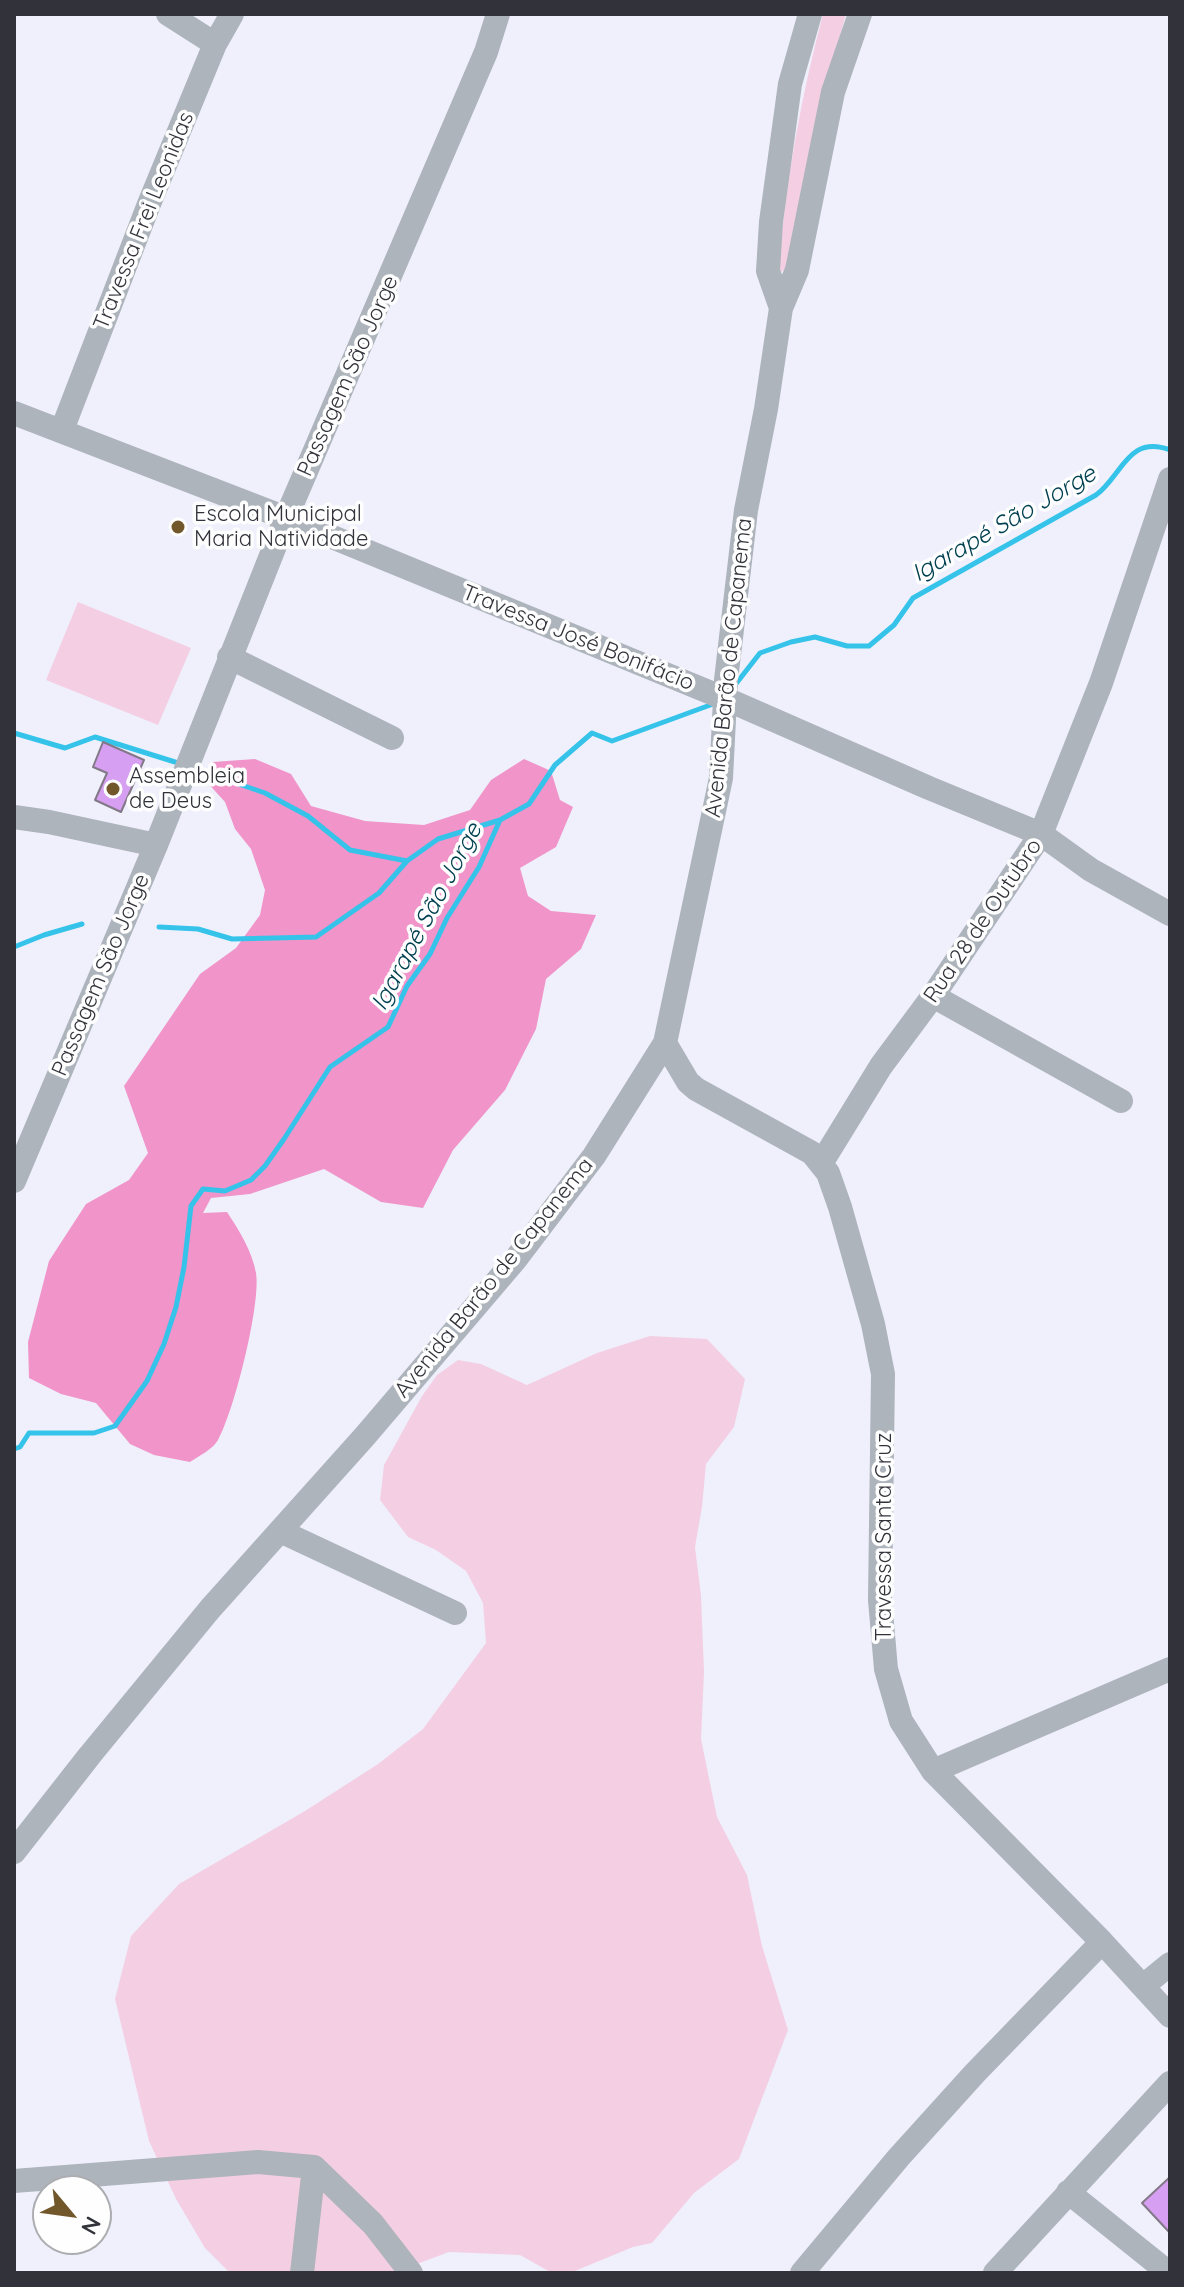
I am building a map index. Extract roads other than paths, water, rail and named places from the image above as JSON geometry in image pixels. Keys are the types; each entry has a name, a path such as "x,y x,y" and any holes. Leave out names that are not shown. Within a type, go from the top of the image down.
{"street":[{"path":"168,14 215,44"},
{"name":"Travessa Frei Leonidas","path":"62,430 149,204 215,44 232,14"},
{"name":"Passagem São Jorge","path":"14,1181 156,845 286,518 428,193 486,52 498,14"},
{"name":"Avenida Barão de Capanema","path":"781,308 768,271 771,222 790,84 810,14"},
{"name":"Avenida Barão de Capanema","path":"14,1852 210,1609 365,1436 515,1260 594,1156 665,1043 721,778 746,510 766,409 781,308 797,270 833,92 860,14"},
{"name":"Travessa José Bonifácio","path":"14,413 286,518 726,699 1041,834 1091,870 1170,914"},
{"name":"Rua 28 de Outubro","path":"822,1162 881,1066 933,996 1041,834 1106,669 1170,479"},
{"path":"229,657 392,738"},
{"path":"14,817 156,845"},
{"path":"933,996 1121,1101"},
{"path":"665,1043 688,1082 703,1095 802,1147 822,1162"},
{"name":"Travessa Santa Cruz","path":"822,1162 859,1269 881,1358 885,1395 880,1600 886,1669 901,1721 933,1771 1102,1942 1170,2016"},
{"path":"280,1531 455,1613"},
{"path":"933,1771 1170,1669"},
{"path":"802,2273 899,2157 975,2073 1102,1942"},
{"path":"1143,1986 1170,1964"},
{"path":"995,2273 1170,2083"},
{"path":"14,2181 258,2162 314,2167 373,2224 411,2273"},
{"path":"302,2273 314,2167"},
{"path":"1068,2192 1169,2273"}],"waterway":[{"name":"Igarapé São Jorge","path":"735,685 760,653 791,642 815,637 847,646 869,646 894,625 913,598 1096,495 1135,452 1156,447 1170,450"},
{"name":"Igarapé São Jorge","path":"14,1449 20,1447 29,1433 94,1433 115,1426 147,1381 164,1344 184,1267 191,1206 203,1189 225,1191 251,1180 284,1139 330,1067 388,1027 407,986 430,954 447,918 479,867 500,820 529,804 555,765 592,733 612,741 713,704"},
{"path":"14,733 65,748 95,737 175,762"},
{"path":"195,769 265,793 308,816 350,850 407,861 438,839 500,820"},
{"path":"159,927 198,929 232,939 316,937 379,893 407,861"},
{"path":"14,947 82,924"}],"place":[{"name":"Escola Municipal Maria Natividade","path":"178,527"},
{"name":"Assembleia de Deus","path":"113,789"}]}
